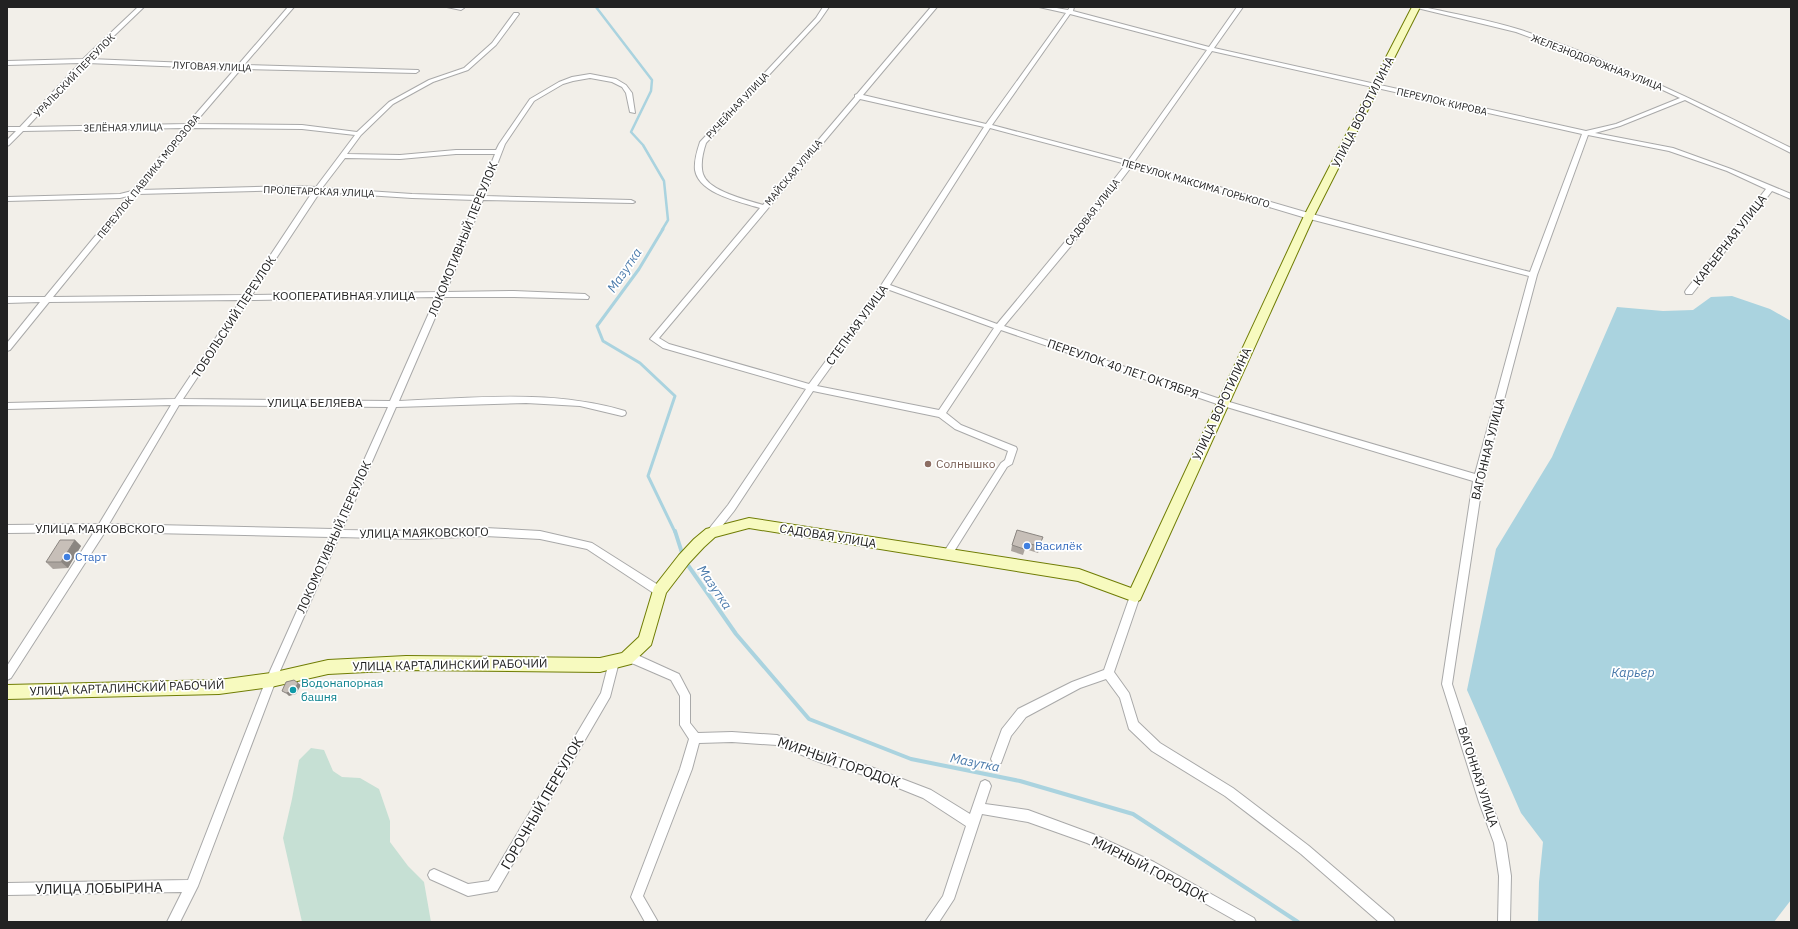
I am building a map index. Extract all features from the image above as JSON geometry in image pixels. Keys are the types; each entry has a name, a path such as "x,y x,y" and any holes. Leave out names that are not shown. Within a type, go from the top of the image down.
{"street":[{"name":"УРАЛЬСКИЙ ПЕРЕУЛОК","path":"7,144 85,60 141,7"},
{"name":"ПЕРЕУЛОК ПАВЛИКА МОРОЗОВА","path":"7,348 189,126 291,7"},
{"path":"450,7 461,8"},
{"name":"РУЧЕЙНАЯ УЛИЦА","path":"763,207 728,195 705,184 699,170 698,157 703,142 818,19 826,7"},
{"name":"МАЙСКАЯ УЛИЦА","path":"811,388 666,346 654,339 763,207 934,7"},
{"name":"ПЕРЕУЛОК КИРОВА","path":"1042,7 1071,10 1209,49 1586,133 1671,149 1729,170 1791,197"},
{"name":"САДОВАЯ УЛИЦА","path":"941,414 999,327 1072,239 1130,163 1240,7"},
{"name":"УЛИЦА ВОРОТИЛИНА","path":"1108,673 1135,596 1309,216 1416,7"},
{"name":"ЖЕЛЕЗНОДОРОЖНАЯ УЛИЦА","path":"1416,7 1518,31 1628,72 1685,98 1791,151"},
{"name":"СТЕПНАЯ УЛИЦА","path":"620,660 646,640 659,591 684,559 711,533 731,508 811,388 885,286 988,126 1071,10"},
{"name":"ТОБОЛЬСКИЙ ПЕРЕУЛОК","path":"7,676 102,528 178,402 318,189 359,134 391,103 431,80 466,69 494,44 516,14"},
{"name":"ЛУГОВАЯ УЛИЦА","path":"7,63 85,60 240,67 416,71"},
{"name":"ЛОКОМОТИВНЫЙ ПЕРЕУЛОК","path":"173,922 192,886 271,680 441,296 502,144 532,100 561,83 572,79 590,76 614,80 624,86 629,93 633,112"},
{"name":"ПЕРЕУЛОК МАКСИМА ГОРЬКОГО","path":"857,96 988,126 1130,163 1309,216 1533,275"},
{"path":"1586,133 1618,125 1685,98"},
{"name":"ЗЕЛЁНАЯ УЛИЦА","path":"7,129 21,130 189,126 302,127 359,134"},
{"name":"ВАГОННАЯ УЛИЦА","path":"1504,922 1505,876 1500,843 1485,802 1447,684 1478,479 1533,275 1586,133"},
{"name":"ЛОКОМОТИВНЫЙ ПЕРЕУЛОК","path":"343,156 400,158 456,152 499,152"},
{"name":"КАРЬЕРНАЯ УЛИЦА","path":"1689,292 1763,196 1771,188"},
{"name":"ПРОЛЕТАРСКАЯ УЛИЦА","path":"7,199 120,196 135,192 223,189 318,189 412,196 631,202"},
{"name":"ПЕРЕУЛОК 40 ЛЕТ ОКТЯБРЯ","path":"885,286 999,327 1223,403 1478,479"},
{"name":"КООПЕРАТИВНАЯ УЛИЦА","path":"7,300 514,294 585,297"},
{"path":"811,388 941,414 958,428 1013,449 1009,462 1004,465 947,555"},
{"name":"УЛИЦА БЕЛЯЕВА","path":"7,406 178,402 393,404 526,400 580,403 622,413"},
{"name":"САДОВАЯ УЛИЦА","path":"711,533 749,523 1079,575 1135,596"},
{"name":"УЛИЦА МАЯКОВСКОГО","path":"7,529 102,528 415,535 485,532 540,535 589,546 659,591"},
{"path":"620,660 636,659 674,678 685,695 685,725 695,738 686,769 636,897 652,922"},
{"name":"УЛИЦА КАРТАЛИНСКИЙ РАБОЧИЙ","path":"7,692 219,687 271,680 328,667 406,663 600,665 620,660"},
{"name":"ГОРОЧНЫЙ ПЕРЕУЛОК","path":"434,875 468,890 494,888 606,694 620,660"},
{"path":"997,759 1006,733 1022,713 1076,685 1108,673 1125,696 1133,725 1156,747 1229,792 1306,850 1389,922"},
{"name":"МИРНЫЙ ГОРОДОК","path":"695,738 732,737 777,740 822,758 871,772 927,794 973,823"},
{"path":"931,922 948,898 985,786"},
{"name":"МИРНЫЙ ГОРОДОК","path":"977,808 1028,816 1089,838 1150,866 1250,922"},
{"name":"УЛИЦА ЛОБЫРИНА","path":"7,889 192,886"}],"green space":[{"path":"311,748 324,750 333,771 342,777 360,778 379,789 390,821 390,842 408,866 424,882 431,922 302,922 283,838 299,760"}],"water":[{"name":"Карьер","path":"1732,296 1770,309 1791,321 1791,900 1774,922 1538,922 1539,882 1543,842 1521,813 1467,690 1496,549 1552,457 1617,307 1663,311 1693,310 1711,297"}],"building":[{"path":"1017,530 1043,537 1039,546 1026,543 1024,549 1012,545"},
{"path":"60,540 75,540 61,562 46,562"},
{"path":"294,680 298,683 294,691 286,693 282,691 286,682"}],"waterway":[{"name":"Мазутка","path":"596,7 652,80 651,91 631,132 643,145 664,181 668,220 662,230"},
{"name":"Мазутка","path":"663,229 639,269 597,326 603,341 640,363 675,396 648,476 675,532"},
{"name":"Мазутка","path":"675,531 683,556"},
{"name":"Мазутка","path":"685,561 736,634 809,719 911,759 1020,781 1133,814 1298,922"}],"place":[{"name":"Солнышко","path":"928,464"},
{"name":"Василёк","path":"1027,546"},
{"name":"Старт","path":"67,557"},
{"name":"Водонапорная башня","path":"293,690"}]}
